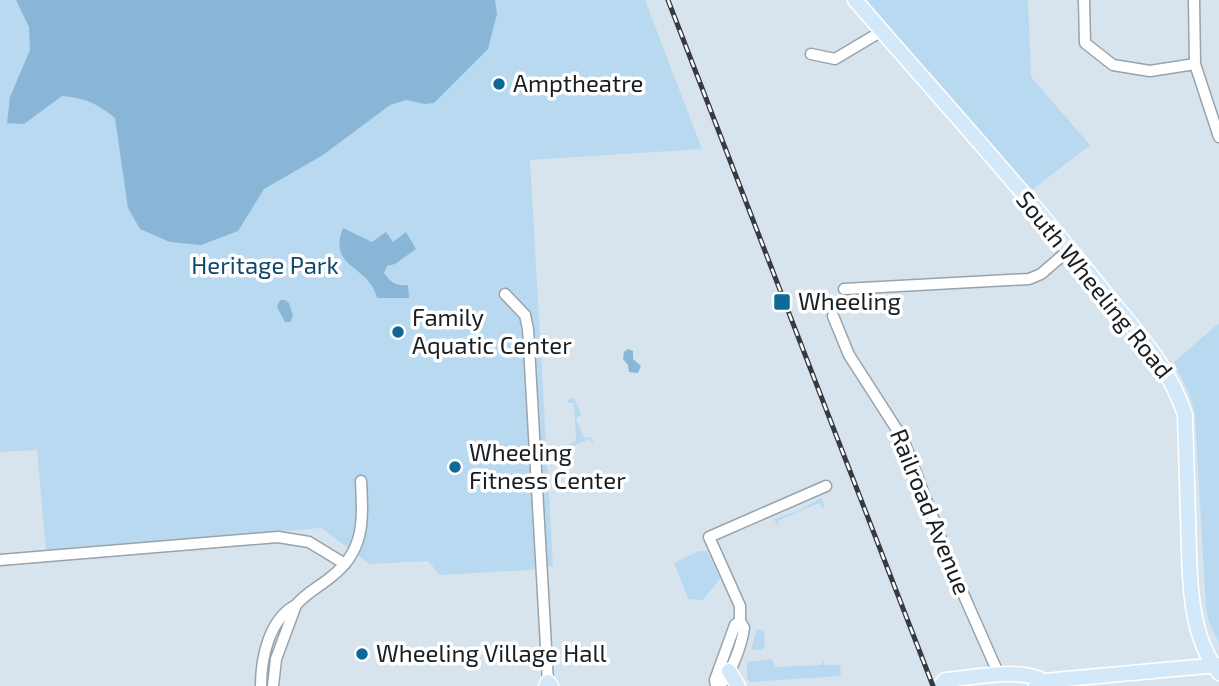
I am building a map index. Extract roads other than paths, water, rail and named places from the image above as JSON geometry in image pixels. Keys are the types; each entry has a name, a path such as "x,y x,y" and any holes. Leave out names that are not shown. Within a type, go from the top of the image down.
{"main road":[{"name":"South Wheeling Road","path":"855,0 1070,249 1164,367 1177,389 1185,415 1190,581 1200,637 1217,668"},
{"path":"940,686 945,680 999,675 1032,674 1040,683 1217,668"},
{"path":"729,671 738,686"}],"street":[{"path":"1084,0 1085,43 1113,65 1150,71 1195,64"},
{"path":"1194,0 1195,64 1219,137"},
{"path":"811,54 835,59 882,31"},
{"path":"844,289 1017,282 1041,274 1070,249"},
{"path":"505,294 525,315 528,329 548,685"},
{"name":"Railroad Avenue","path":"833,316 849,355 903,439 954,573 999,675"},
{"path":"273,686 276,659 296,605 302,597 333,576 357,548 362,529 361,481"},
{"path":"740,621 735,625 715,680 718,686 724,682 729,671 743,638 744,628 740,621 740,606 709,537 826,486"},
{"path":"0,560 278,537 309,542 345,564"},
{"path":"261,686 261,666 275,627 285,611 296,605"}],"railway":[{"path":"668,0 933,686"}],"place":[{"name":"Amptheatre","path":"499,84"},
{"name":"Wheeling","path":"782,302"},
{"name":"Family Aquatic Center","path":"398,332"},
{"name":"Wheeling Fitness Center","path":"455,467"},
{"name":"Wheeling Village Hall","path":"362,654"}],"park label":[{"name":"Heritage Park","path":"265,266"}]}
